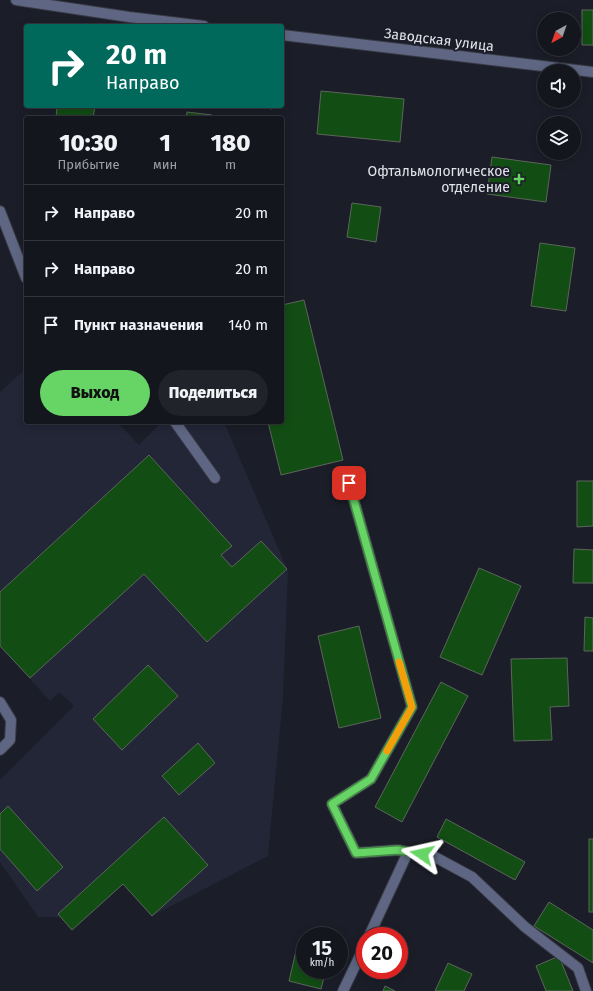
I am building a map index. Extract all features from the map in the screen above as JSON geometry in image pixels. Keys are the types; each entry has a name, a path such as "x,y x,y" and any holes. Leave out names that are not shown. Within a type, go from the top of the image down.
{"street":[{"path":"16,0 187,24"},
{"name":"Заводская улица","path":"284,35 593,72"},
{"path":"0,211 24,273"},
{"path":"176,424 215,478"},
{"path":"349,483 412,707 371,779 332,804 356,853 398,850 435,857 472,877 525,927 578,968 586,991"},
{"path":"0,702 11,720 10,740 0,750"},
{"path":"373,927 408,852"},
{"path":"343,991 356,964"}],"shaded area":[{"path":"24,370 24,424 119,424 139,445 160,424 225,424 288,571 283,697 268,856 152,916 123,884 72,930 60,917 38,917 0,862 0,780 74,706 59,692 50,701 0,646 0,392"}],"building":[{"path":"582,10 593,10 593,45 582,45"},
{"path":"321,91 404,99 400,142 317,134"},
{"path":"57,108 95,108 93,116 56,116"},
{"path":"187,112 212,115 212,116 186,116"},
{"name":"Офтальмологическое отделение","path":"492,157 551,165 546,202 487,194"},
{"path":"352,203 381,207 376,242 347,237"},
{"path":"540,243 575,248 566,311 531,306"},
{"path":"304,300 343,460 281,475 268,424 284,424 284,305"},
{"path":"149,455 232,546 221,555 232,567 261,541 287,569 207,642 144,574 30,678 0,646 0,592"},
{"path":"577,481 593,481 593,526 577,527"},
{"path":"574,549 593,550 593,583 573,583"},
{"path":"479,568 521,586 482,675 440,657"},
{"path":"585,617 593,618 593,651 584,651"},
{"path":"359,626 381,718 339,728 318,636"},
{"path":"567,658 569,706 550,707 552,740 514,741 511,659"},
{"path":"148,665 178,696 122,750 93,719"},
{"path":"441,682 468,696 402,822 375,807"},
{"path":"198,743 215,763 179,795 162,776"},
{"path":"8,806 63,867 37,891 0,849 0,814"},
{"path":"164,817 208,865 152,916 123,884 72,930 58,914"},
{"path":"446,819 525,862 515,880 437,837"},
{"path":"589,839 593,839 593,912 589,912"},
{"path":"549,902 593,930 593,963 534,926"},
{"path":"296,951 296,979 324,979 321,989 289,981"},
{"path":"559,956 573,991 546,991 536,966"},
{"path":"448,963 472,974 464,991 435,991"},
{"path":"385,986 395,991 383,991"}],"slow traffic":[{"path":"387,751 412,707 399,662"}],"place":[{"name":"Офтальмологическое отделение","path":"519,179"}],"route":[{"path":"349,483 412,707 371,779 352,793 332,804 356,853 398,850 422,854"}]}
